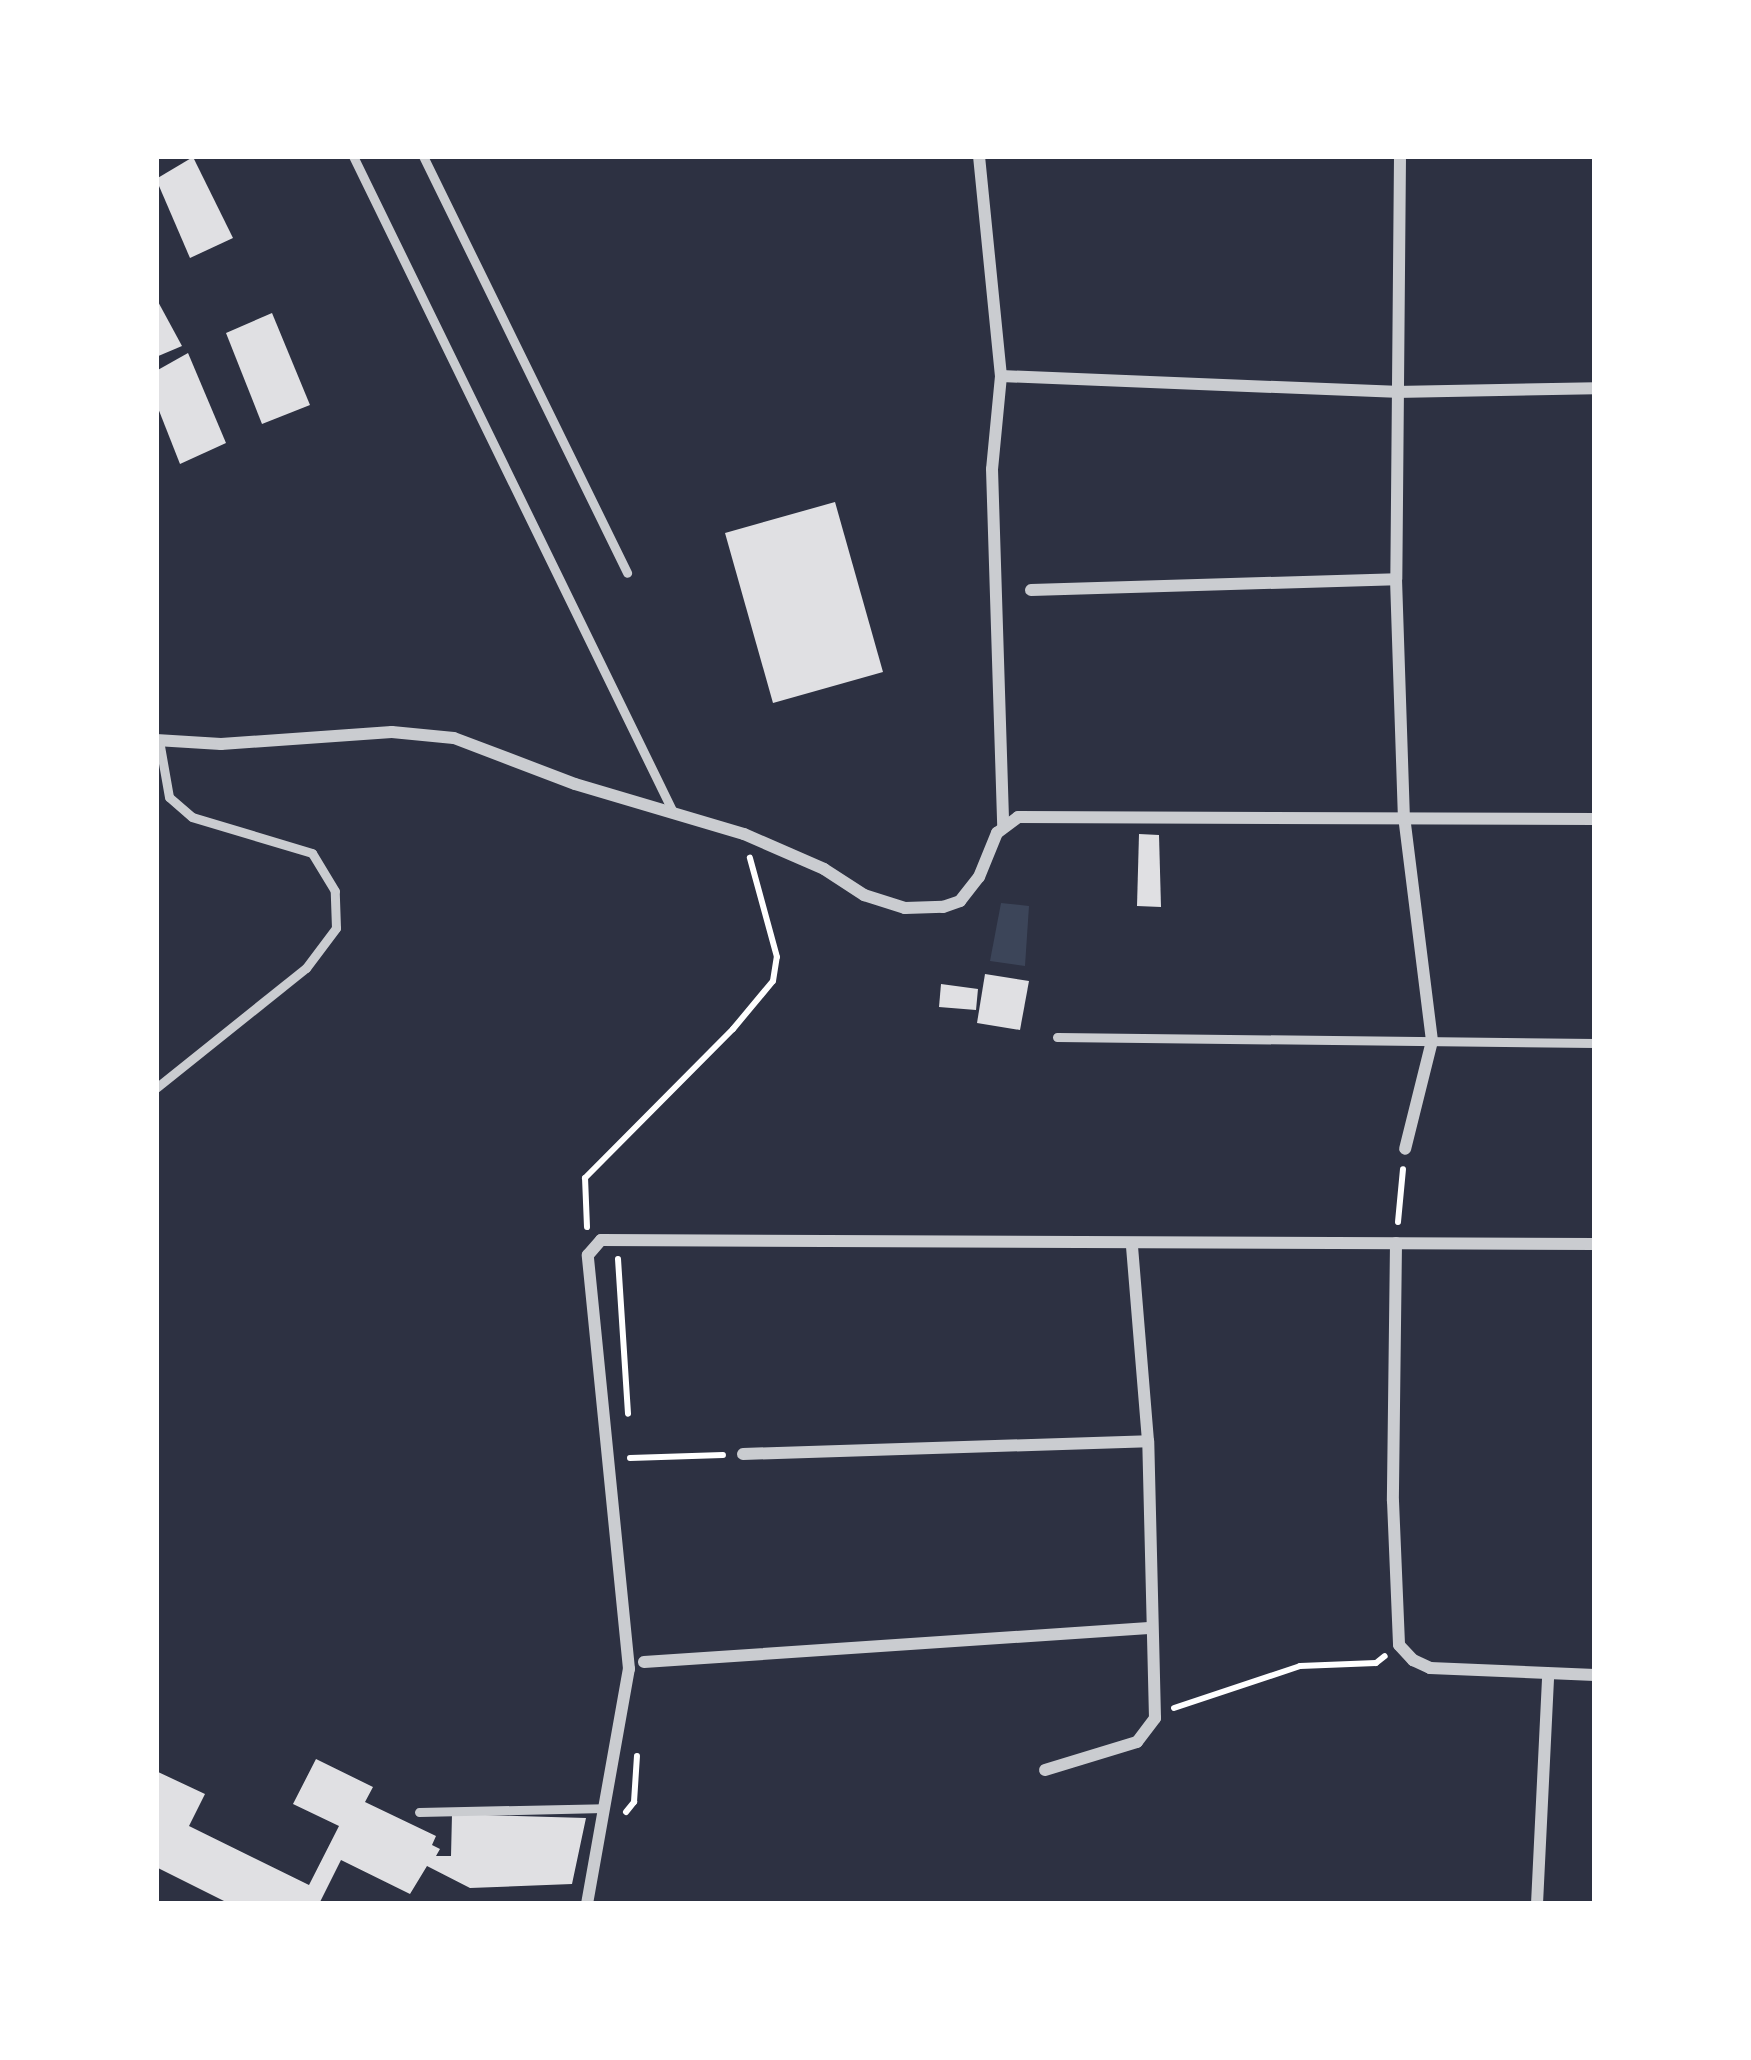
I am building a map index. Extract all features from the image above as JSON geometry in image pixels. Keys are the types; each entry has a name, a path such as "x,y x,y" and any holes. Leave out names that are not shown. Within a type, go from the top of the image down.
{"street":[{"path":"157,740 221,744 392,732 454,738 575,784 744,834 824,869 864,895 905,908 960,901 979,877 1003,825 992,469 1001,376 979,156"},
{"path":"1400,156 1396,579 1404,816 1432,1041 1405,1150"},
{"path":"1001,376 1395,392 1595,388"},
{"path":"1031,590 1396,579"},
{"path":"1003,825 1018,817 1595,819"},
{"path":"587,1904 629,1670 589,1255 601,1240 1132,1246 1595,1244"},
{"path":"1396,1243 1393,1502 1399,1645 1413,1660 1430,1668 1595,1676"},
{"path":"1045,1770 1137,1742 1155,1718 1149,1628 1148,1441 1132,1246"},
{"path":"742,1454 1148,1441"},
{"path":"644,1662 1149,1628"},
{"path":"1537,1904 1548,1676"}],"lane":[{"path":"353,156 673,812"},
{"path":"423,156 627,573"},
{"path":"156,1088 306,968 336,928 335,891 312,854 192,818 169,797 157,740"},
{"path":"1057,1037 1595,1043"},
{"path":"419,1812 604,1808"}],"path":[{"path":"589,1255 585,1178 733,1029 773,981 777,957 744,834"},
{"path":"1396,1243 1405,1150"},
{"path":"630,1458 742,1454"},
{"path":"1155,1718 1187,1701 1300,1666 1376,1663 1399,1645"}],"shaded area":[{"path":"1001,903 1029,906 1025,966 990,961"}],"building":[{"path":"193,157 233,238 190,258 156,179"},
{"path":"156,298 182,346 156,357"},
{"path":"272,313 310,405 262,424 226,333"},
{"path":"188,353 226,443 180,464 156,403 156,371"},
{"path":"835,502 883,672 773,703 725,533"},
{"path":"1139,834 1159,835 1161,907 1137,906"},
{"path":"985,974 1029,981 1020,1030 977,1023"},
{"path":"941,984 978,989 976,1010 939,1007"},
{"path":"316,1759 373,1787 365,1802 436,1836 432,1845 440,1849 436,1856 451,1856 452,1814 586,1818 572,1884 470,1888 427,1866 410,1894 341,1860 319,1904 230,1904 156,1867 156,1771 205,1794 189,1826 309,1885 339,1826 293,1804"}]}
